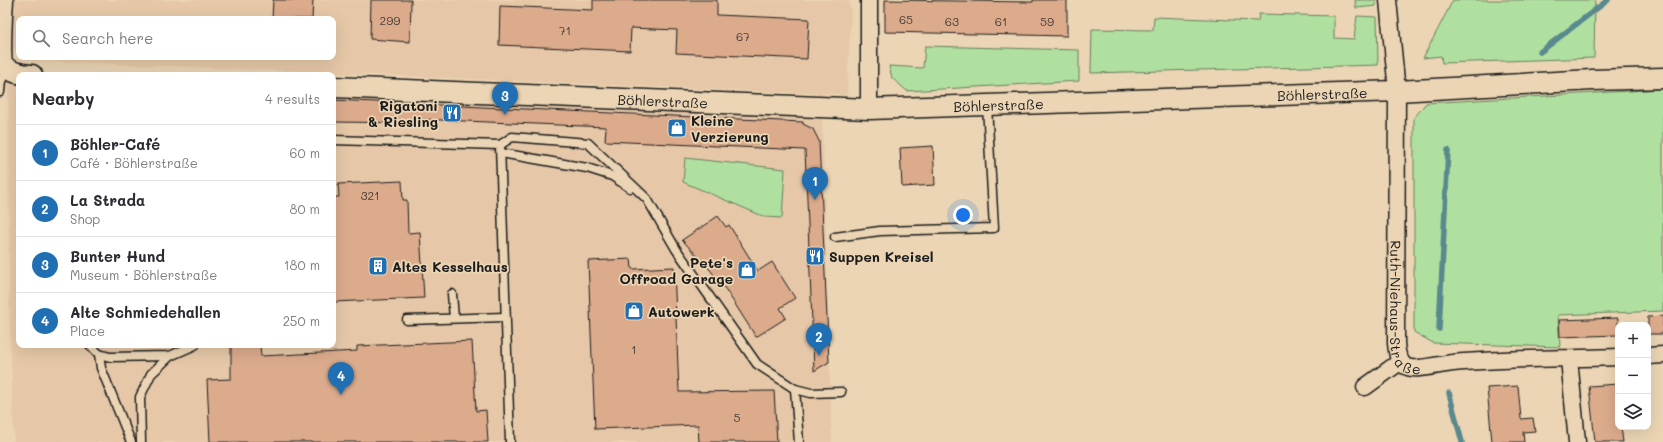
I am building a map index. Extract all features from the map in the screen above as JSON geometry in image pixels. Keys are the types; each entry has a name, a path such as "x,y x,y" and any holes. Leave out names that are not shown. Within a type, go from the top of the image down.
{"street":[{"path":"3,0 1,46 2,62 14,74"},
{"path":"869,109 870,0"},
{"name":"Ruth-Niehaus-Straße","path":"1388,0 1397,91 1396,344 1398,356 1401,362 1405,366 1422,368 1436,364 1480,360 1615,357"},
{"name":"Böhlerstraße","path":"336,87 869,109 1397,91 1592,80 1663,78"},
{"path":"1651,356 1663,355"},
{"path":"1569,359 1577,442"},
{"path":"1365,387 1401,362"}],"lane":[{"path":"0,92 1,81 14,74"},
{"path":"835,237 880,231 994,228 987,105"},
{"path":"510,442 500,149 512,137 588,143 647,199 676,249 757,364 795,389 811,393 841,392"},
{"path":"336,140 500,149 587,168 612,176 647,199"},
{"path":"452,294 454,318"},
{"path":"407,320 505,317"},
{"path":"93,348 99,354 110,357 170,356"},
{"path":"142,442 140,397 150,374 170,356 188,348"},
{"path":"99,354 101,368 131,442"},
{"path":"795,389 799,442"}],"shaded area":[{"path":"13,0 849,0 851,12 847,95 336,73 336,72 23,60 336,60 336,16 16,16 16,54 11,42"},
{"path":"8,78 16,79 16,348 336,348 336,93 822,114 832,442 14,442 9,302"}],"green space":[{"path":"1355,0 1376,0 1376,6 1356,8"},
{"path":"1453,0 1595,0 1594,58 1442,63 1441,56 1423,58"},
{"path":"1259,14 1334,16 1334,38 1354,39 1357,16 1377,17 1378,65 1091,73 1092,29 1153,30 1154,17 1258,21"},
{"path":"925,46 1079,50 1079,81 907,91 892,78 889,66 923,68"},
{"path":"1663,89 1663,311 1558,315 1560,347 1433,343 1414,332 1414,118 1426,103"},
{"path":"685,158 785,169 782,218 765,217 683,182"}],"building":[{"path":"273,0 313,0 312,16 272,16"},
{"path":"371,0 411,0 410,42 370,39"},
{"path":"593,0 717,0 717,15 809,19 807,59 676,53 677,30 631,28 630,51 499,45 500,6 593,10"},
{"path":"885,0 1033,2 1033,0 1067,0 1067,36 885,32"},
{"path":"336,100 803,122 803,124 813,129 819,141 829,362 814,371 805,150 605,141 606,127 417,119 416,123 336,122"},
{"path":"933,146 935,185 902,187 900,148"},
{"name":"Altes Kesselhaus","path":"402,181 403,200 407,200 408,233 420,232 424,298 336,302 336,197 339,197 338,184"},
{"path":"718,216 726,227 729,225 758,271 772,262 795,298 780,308 786,318 756,337 726,290 707,266 682,240"},
{"path":"631,259 632,269 674,267 679,392 774,391 777,442 699,442 698,425 595,429 588,261"},
{"path":"1663,316 1663,334 1651,334 1651,322 1648,322 1648,317"},
{"path":"1618,318 1618,322 1615,322 1615,335 1560,337 1559,320"},
{"path":"472,341 476,411 486,410 488,442 210,442 207,380 231,379 231,348 260,348 261,356 357,351 357,346"},
{"path":"1615,384 1615,430 1621,430 1623,442 1595,442 1589,386"},
{"path":"1518,386 1521,419 1533,418 1535,431 1523,432 1524,442 1492,442 1487,388"}],"waterway":[{"path":"1540,52 1608,0"},
{"path":"1439,329 1448,150"},
{"path":"1449,393 1462,442"}],"place":[{"name":"Rigatoni & Riesling","path":"452,113"},
{"name":"Bunter Hund","path":"505,115"},
{"name":"Kleine Verzierung","path":"677,128"},
{"name":"Böhler-Café","path":"815,200"},
{"name":"Suppen Kreisel","path":"815,256"},
{"name":"Altes Kesselhaus","path":"378,266"},
{"name":"Pete's Offroad Garage","path":"747,270"},
{"name":"Autowerk","path":"634,311"},
{"name":"La Strada","path":"819,356"},
{"name":"Alte Schmiedehallen","path":"341,395"}]}
